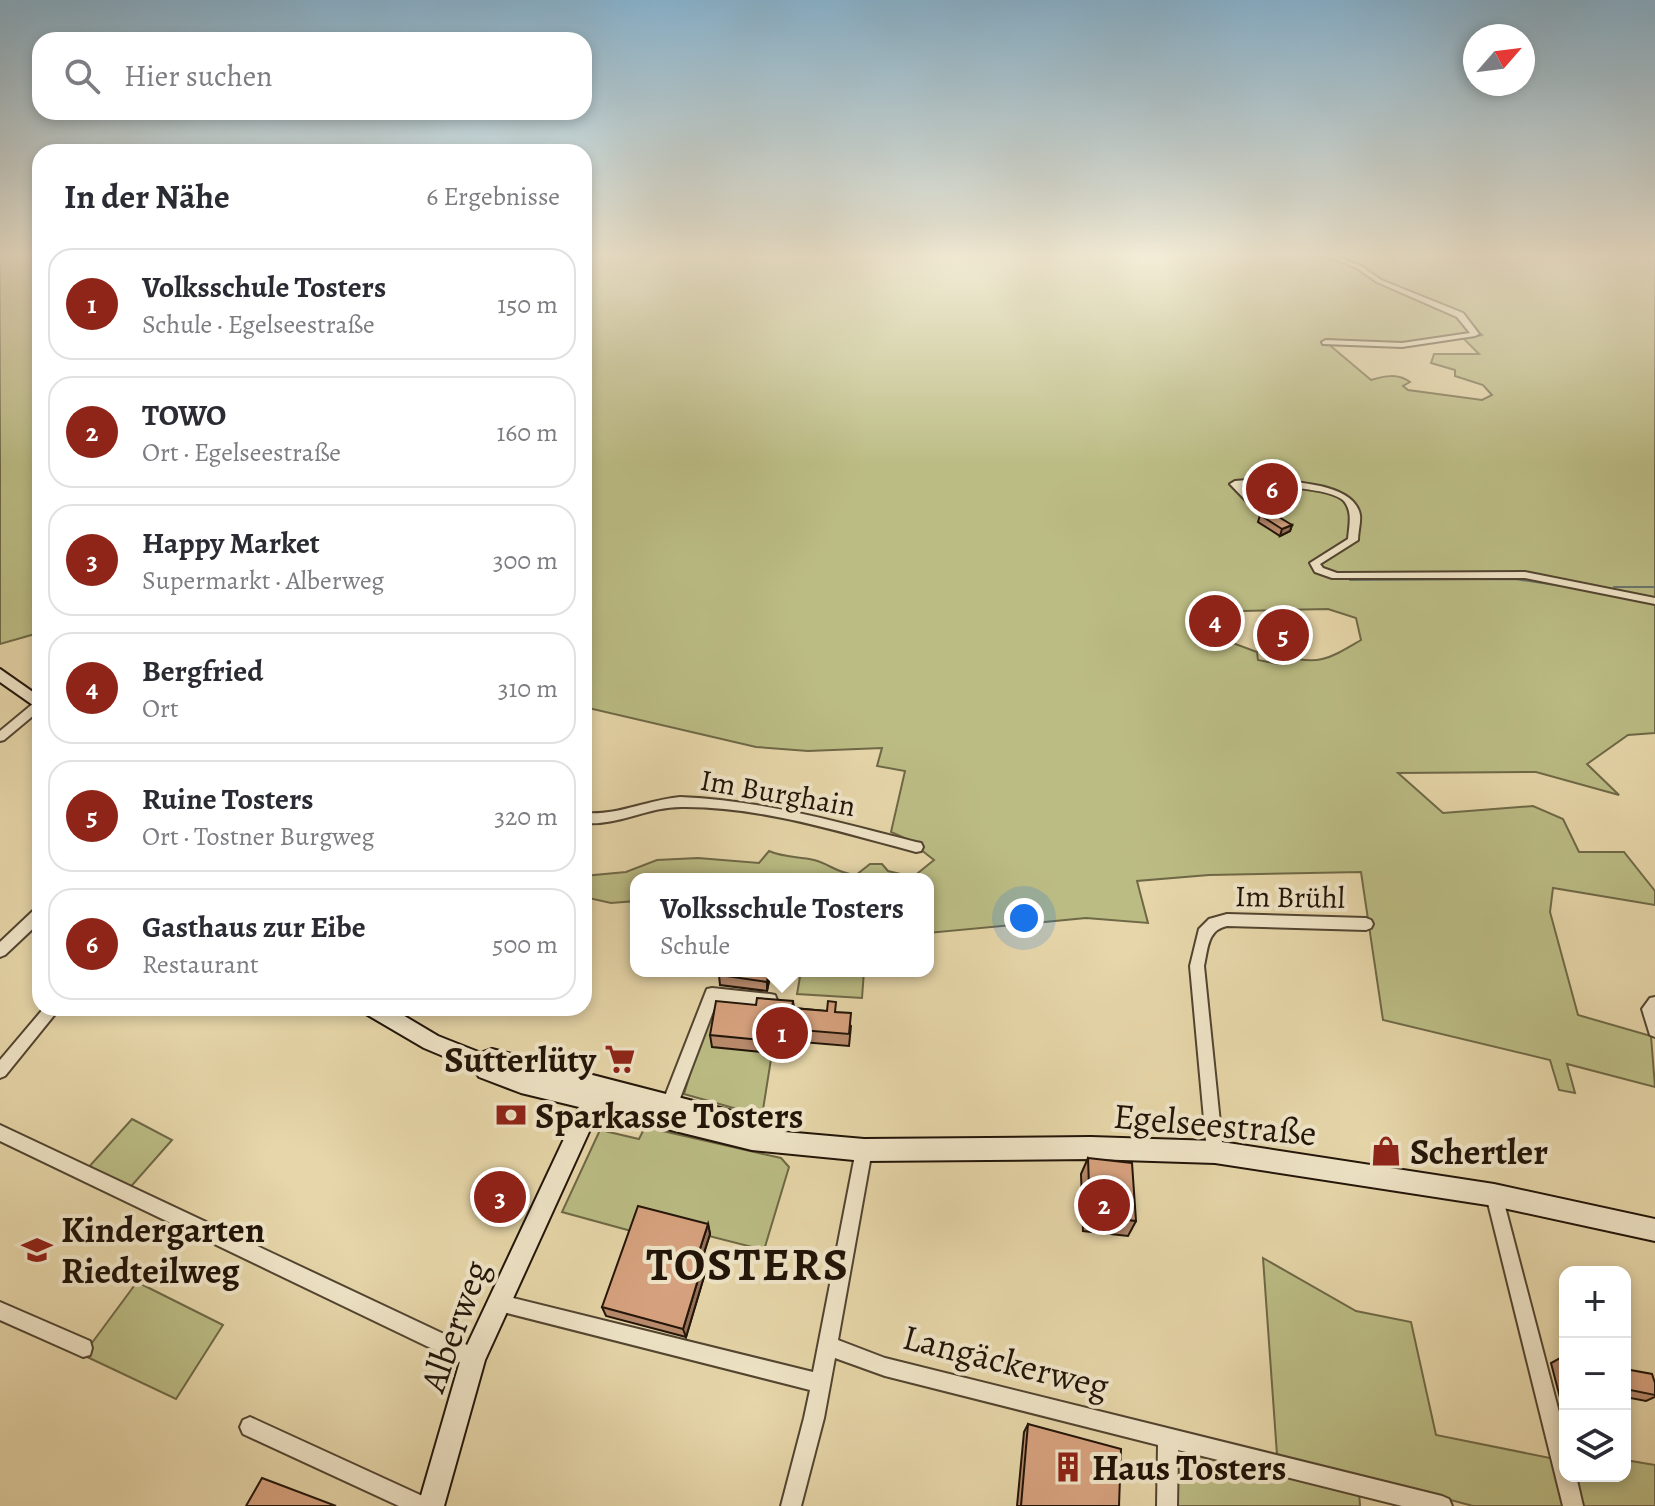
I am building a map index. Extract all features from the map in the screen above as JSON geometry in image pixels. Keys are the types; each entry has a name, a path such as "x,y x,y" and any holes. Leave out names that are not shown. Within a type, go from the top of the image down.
{"main road":[{"path":"0,674 32,699"},
{"name":"Egelseestraße","path":"387,1016 431,1042 481,1062 486,1070 521,1083 595,1094 667,1111 752,1140 765,1138 864,1150 1091,1148 1215,1152 1494,1195 1655,1230"},
{"name":"Alberweg","path":"431,1506 473,1358 595,1094"}],"street":[{"path":"1326,342 1402,345 1474,335 1470,325"},
{"path":"1260,510 1235,484 1260,482 1319,487 1347,499 1355,514 1353,540 1315,563 1319,570 1336,576 1525,575 1655,601"},
{"path":"0,737 32,711"},
{"name":"Im Burghain","path":"592,818 602,819 678,802 788,815 916,847"},
{"name":"Im Brühl","path":"1215,1152 1197,966 1204,933 1214,923 1232,920 1366,924"},
{"path":"0,951 32,921"},
{"path":"667,1111 712,994 777,1001"},
{"path":"1655,1003 1649,1009 1655,1030"},
{"path":"0,1071 46,1016"},
{"path":"0,1133 473,1358"},
{"path":"791,1506 828,1346 841,1258 864,1150"},
{"path":"1494,1195 1559,1450"},
{"path":"497,1303 819,1383"},
{"path":"0,1311 83,1348"},
{"name":"Langäckerweg","path":"828,1346 885,1367 1442,1506"},
{"path":"250,1427 422,1506"},
{"path":"1167,1506 1168,1437"},
{"path":"1567,1482 1573,1506"}],"green space":[{"path":"0,325 32,325 32,635 0,644"},
{"path":"592,325 1466,325 1472,334 1407,344 1326,342 1371,380 1396,376 1410,382 1403,386 1408,390 1482,400 1492,395 1483,385 1455,376 1455,370 1431,363 1434,354 1479,354 1463,338 1483,335 1477,333 1472,325 1655,325 1655,733 1628,735 1587,764 1619,795 1536,772 1398,773 1443,813 1533,806 1563,819 1579,852 1624,852 1655,891 1655,905 1553,888 1550,912 1578,1015 1651,1036 1655,1087 1567,1064 1575,1093 1559,1090 1550,1060 1383,1020 1361,872 1209,875 1137,881 1148,923 1086,918 934,932 934,873 918,873 934,860 920,849 920,845 891,832 905,771 877,766 882,748 808,751 756,747 592,709","holes":["1199,603 1243,611 1328,609 1356,618 1361,640 1341,652 1316,660 1284,656 1278,664 1258,660 1257,652 1222,639 1212,641 1196,631"]},
{"path":"769,851 814,860 846,873 630,873 630,901 611,903 592,899 592,875 626,872 657,860 698,858 759,863"},
{"path":"870,864 882,864 888,871 896,873 859,873"},
{"path":"800,977 864,977 862,998 797,994"},
{"path":"719,1007 772,1053 762,1116 684,1094 709,1011"},
{"path":"132,1119 172,1140 127,1191 87,1169"},
{"path":"645,1127 781,1158 789,1167 764,1250 642,1219 635,1232 562,1212 600,1130 639,1139"},
{"path":"1263,1258 1356,1311 1411,1322 1436,1435 1559,1460 1559,1482 1631,1482 1631,1461 1655,1465 1655,1506 1473,1506 1358,1475 1360,1506 1176,1506 1176,1447 1278,1469"},
{"path":"137,1282 223,1325 176,1399 83,1355"}],"building":[{"path":"1269,511 1292,525 1282,529 1260,515"},
{"path":"1219,606 1231,621 1215,623 1204,608"},
{"path":"733,977 768,977 767,982"},
{"path":"757,998 793,1001 792,1008 827,1011 828,1001 836,1002 835,1012 851,1013 849,1034 789,1029 787,1046 771,1045 771,1041 710,1035 716,1001 756,1005"},
{"path":"1088,1158 1132,1163 1136,1221 1090,1215"},
{"path":"638,1206 708,1224 697,1258 704,1260 683,1329 602,1307"},
{"path":"1631,1370 1652,1374 1655,1395 1631,1390"},
{"name":"Haus Tosters","path":"1028,1424 1121,1449 1119,1506 1021,1506"},
{"path":"262,1478 336,1506 246,1506"}],"waterway":[{"path":"1350,580 1515,579 1589,590"},
{"path":"1614,587 1655,587"}],"place":[{"name":"Gasthaus zur Eibe","path":"1272,489"},
{"name":"Bergfried","path":"1215,621"},
{"name":"Ruine Tosters","path":"1283,635"},
{"name":"Volksschule Tosters","path":"782,1033"},
{"name":"Sutterlüty","path":"620,1059"},
{"name":"Sparkasse Tosters","path":"511,1115"},
{"name":"Schertler","path":"1386,1151"},
{"name":"Happy Market","path":"500,1197"},
{"name":"TOWO","path":"1104,1205"},
{"name":"Kindergarten Riedteilweg","path":"37,1250"},
{"name":"Haus Tosters","path":"1068,1467"}],"district":[{"name":"TOSTERS","path":"748,1264"}]}
